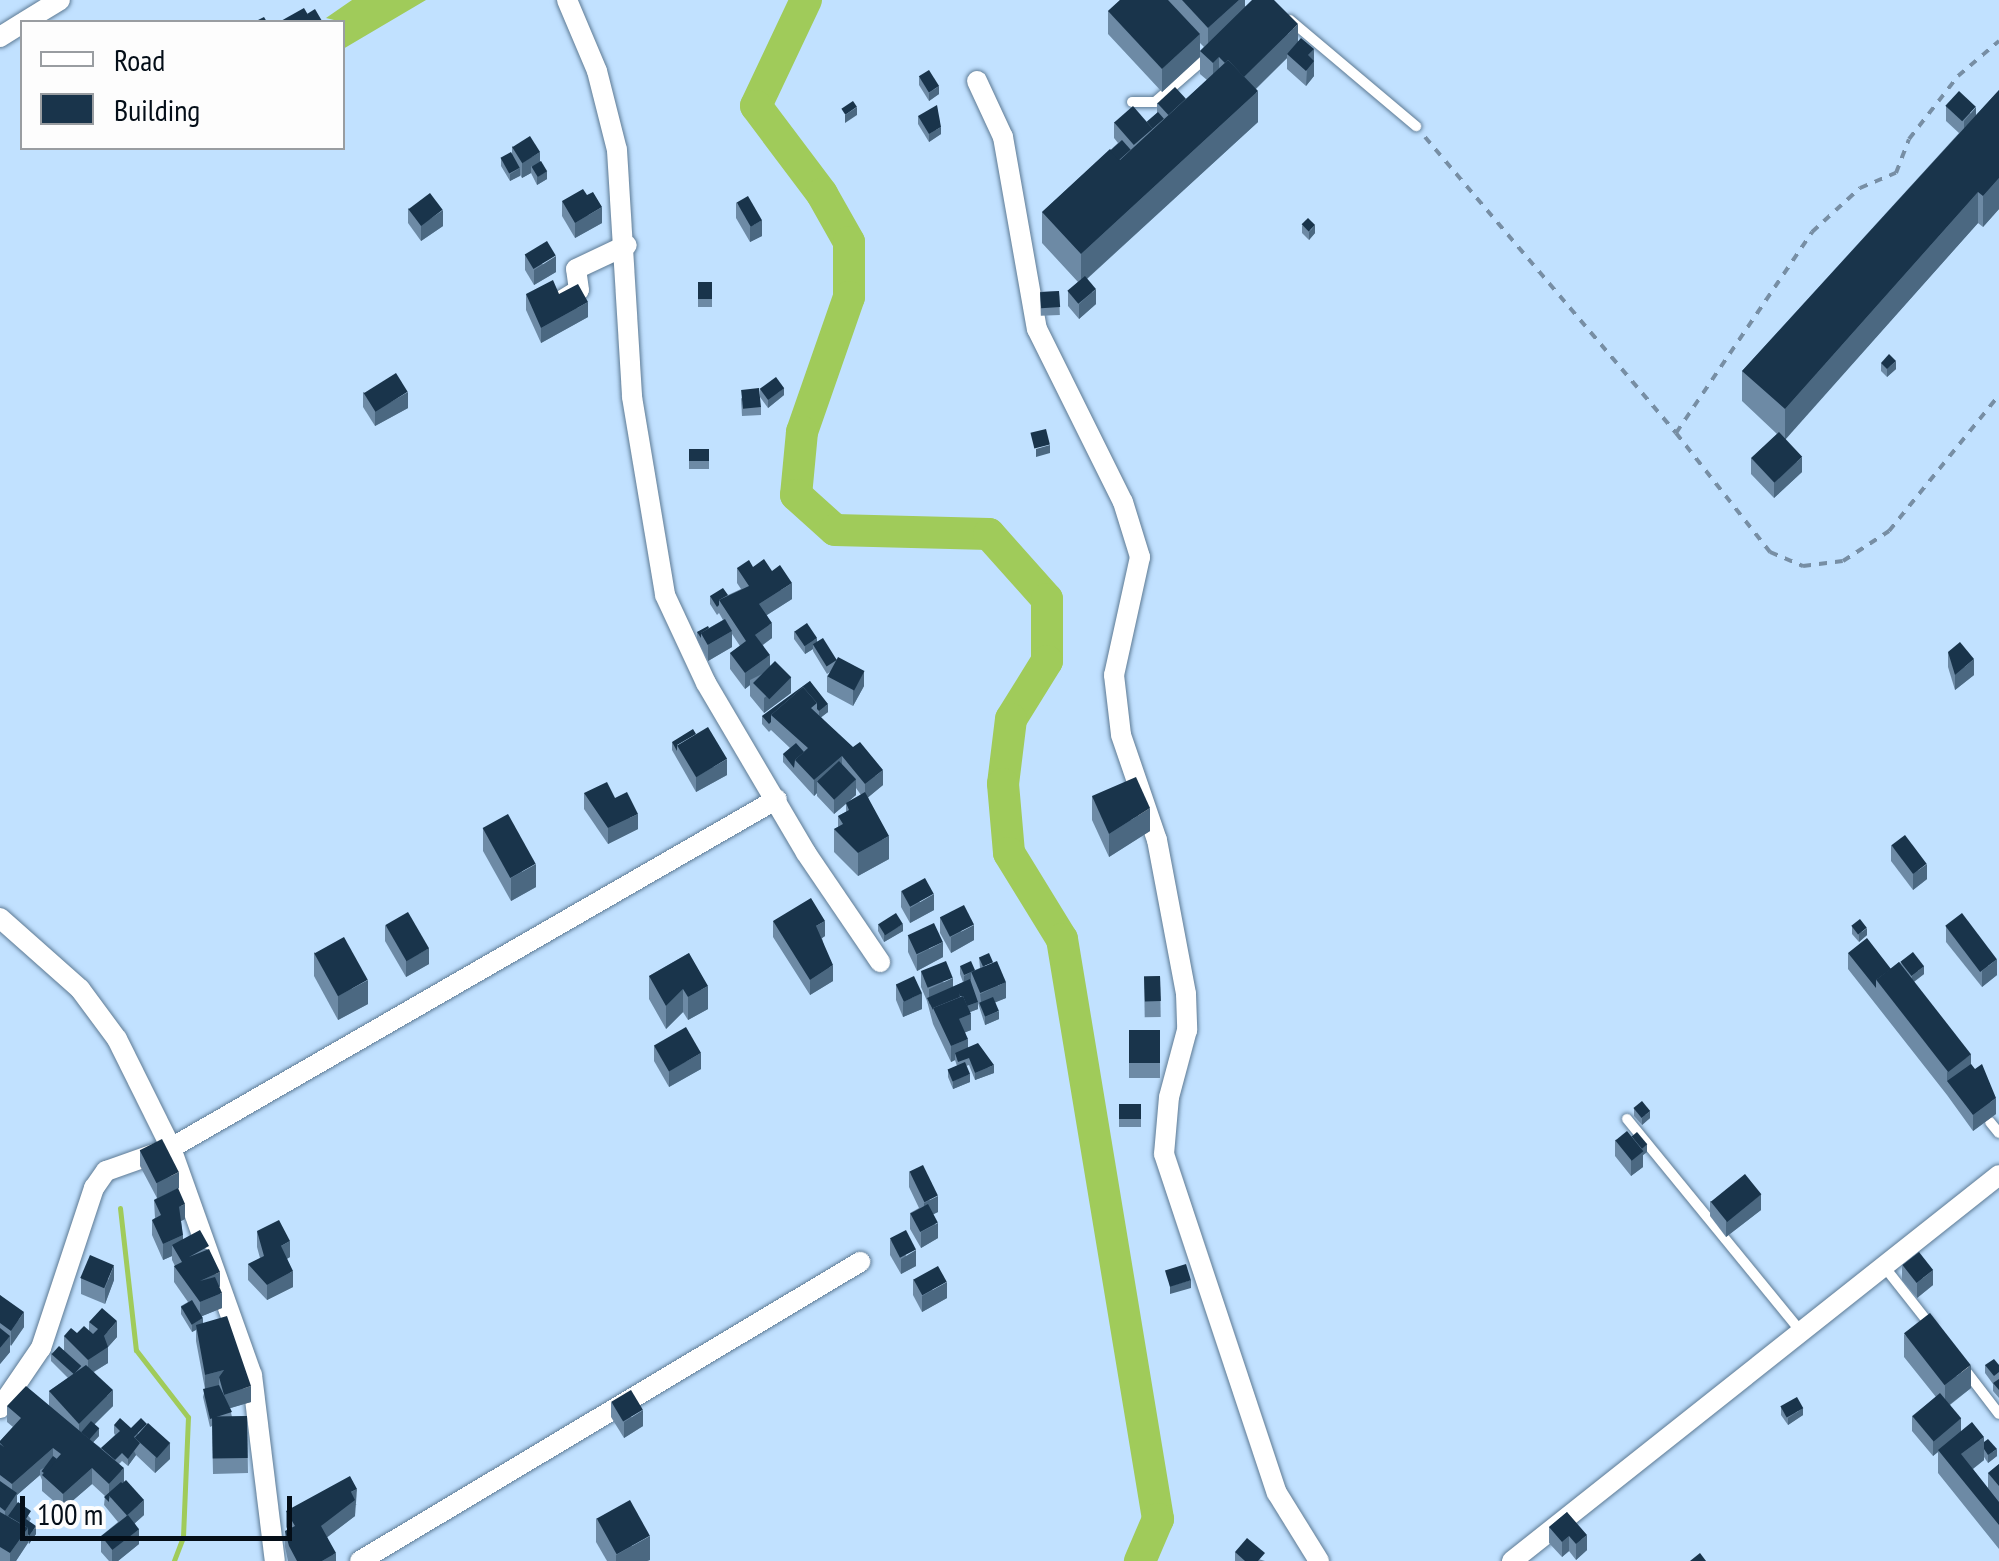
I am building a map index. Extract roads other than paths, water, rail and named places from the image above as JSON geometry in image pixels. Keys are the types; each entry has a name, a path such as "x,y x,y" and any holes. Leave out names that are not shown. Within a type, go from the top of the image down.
{"street":[{"path":"28,20 60,0"},
{"path":"566,0 613,131 627,245 632,397 664,595 706,683 880,962"},
{"path":"977,81 1003,137 1038,328 1123,502 1140,557 1114,675 1121,734 1157,840 1186,994 1187,1030 1169,1097 1164,1154 1276,1493 1319,1561"},
{"path":"559,302 579,290 576,269 627,245"},
{"path":"0,1408 42,1348 94,1188 124,1161 171,1148 777,799"},
{"path":"0,918 80,990 108,1026 171,1148 252,1376 275,1561"},
{"path":"1520,1559 1799,1329 1999,1174"},
{"path":"360,1561 860,1262"}],"lane":[{"path":"1282,13 1416,126"},
{"path":"1132,102 1155,102 1170,93 1225,40"},
{"path":"1626,1120 1799,1329"},
{"path":"1990,1122 1999,1133"},
{"path":"1883,1264 1941,1339"},
{"path":"1952,1354 1999,1414"}],"waterway":[{"path":"806,0 756,106 822,194 849,242 849,297 802,432 796,495 835,530 989,534 1047,599 1047,661 1011,719 1003,784 1009,853 1062,939 1158,1519 1140,1561"},
{"path":"120,1208 136,1350 188,1417 183,1537 174,1561"}]}
